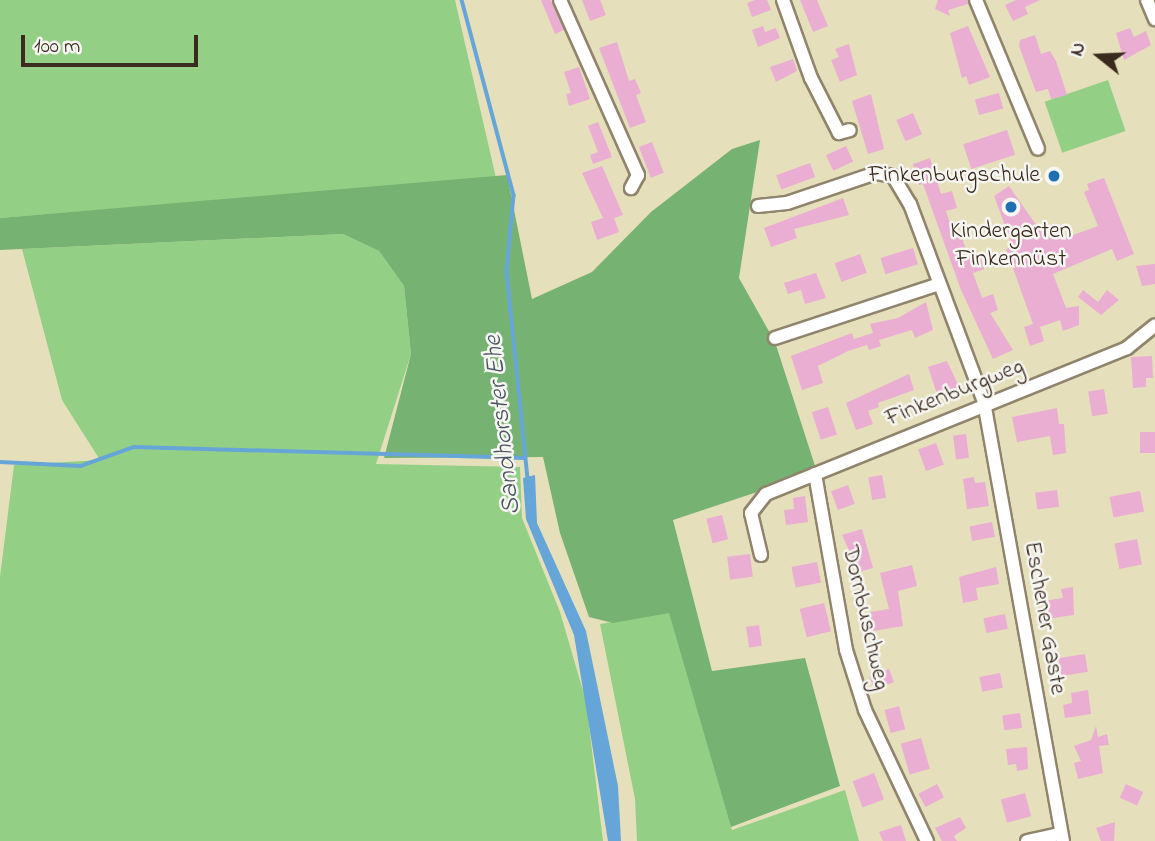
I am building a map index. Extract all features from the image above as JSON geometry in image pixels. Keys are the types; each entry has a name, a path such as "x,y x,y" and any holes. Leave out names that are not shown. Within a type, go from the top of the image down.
{"street":[{"path":"560,0 638,175 631,188"},
{"path":"783,0 811,78 839,133 850,130"},
{"path":"976,0 1038,149"},
{"path":"1147,0 1155,19"},
{"name":"Eschener Gaste","path":"758,206 787,202 885,173 893,176 911,204 984,402 1062,837"},
{"path":"775,338 939,284"},
{"name":"Finkenburgweg","path":"761,555 751,513 766,494 984,402 1127,348 1155,325"},
{"name":"Dornbuschweg","path":"815,474 846,650 865,710 928,841"},
{"path":"1027,841 1062,837"}],"green space":[{"path":"0,0 455,0 496,178 0,218"},
{"path":"1108,80 1126,131 1062,153 1045,102"},
{"path":"760,140 739,278 775,342 817,472 673,520 712,671 805,658 840,786 731,827 669,613 613,623 589,617 560,533 543,457 384,458 411,354 404,286 379,251 343,234 0,250 0,218 507,175 532,299 592,272 651,212 732,149"},
{"path":"343,234 379,251 404,286 411,354 376,464 520,467 522,518 560,612 586,701 603,841 0,841 0,577 14,465 100,460 62,400 22,249"},
{"path":"669,612 732,830 845,790 859,841 637,841 635,799 600,624"}],"water":[{"path":"535,475 537,523 586,631 618,786 621,841 608,841 574,635 526,519 523,478"}],"building":[{"path":"541,0 551,0 564,30 555,34"},
{"path":"582,0 600,0 606,15 590,21"},
{"path":"767,0 771,10 752,17 747,3"},
{"path":"800,0 817,0 828,26 813,32"},
{"path":"938,0 967,0 968,4 948,10 950,16 935,9"},
{"path":"1016,0 1040,0 1025,7 1028,14 1013,21 1005,5"},
{"path":"763,26 765,32 776,28 780,38 758,47 752,30"},
{"path":"968,26 990,77 969,85 966,76 962,78 950,33"},
{"path":"1130,28 1134,37 1146,31 1151,45 1124,60 1116,33"},
{"path":"1035,35 1041,54 1050,51 1056,61 1067,95 1051,99 1048,89 1036,92 1019,46 1020,40"},
{"path":"617,42 629,81 635,79 641,93 636,95 646,122 630,128 599,48"},
{"path":"849,44 857,75 840,82 831,60 839,57 835,49"},
{"path":"793,59 797,71 776,82 770,67"},
{"path":"579,67 590,99 569,106 566,94 571,93 564,72"},
{"path":"999,93 1003,108 979,115 975,99"},
{"path":"871,94 884,149 868,154 852,101"},
{"path":"913,113 922,134 905,141 896,120"},
{"path":"598,122 612,157 593,164 590,155 598,152 588,126"},
{"path":"1007,130 1015,155 971,169 963,144"},
{"path":"652,142 664,173 651,178 639,147"},
{"path":"846,146 853,161 833,171 826,155"},
{"path":"930,158 941,194 952,191 957,208 946,211 953,233 960,231 968,256 979,252 984,269 973,273 982,298 993,294 998,310 990,313 1013,350 993,359 961,290 923,184 919,185 913,164"},
{"path":"810,163 815,177 781,189 776,175"},
{"path":"602,166 623,215 614,218 619,232 597,240 591,222 603,218 582,173"},
{"path":"1104,178 1134,254 1117,261 1112,249 1053,274 1066,308 1079,306 1079,325 1063,331 1060,320 1040,327 1044,341 1030,346 1024,327 1033,324 1006,249 1013,247 994,196 1009,186 1039,229 1055,223 1062,239 1098,226 1084,192 1089,190 1087,184"},
{"path":"843,198 849,215 794,229 797,238 771,247 764,228"},
{"path":"913,248 918,264 885,274 880,258"},
{"path":"860,254 867,273 841,282 835,263"},
{"path":"1155,264 1155,284 1142,286 1136,266"},
{"path":"816,273 826,298 805,304 801,290 788,294 784,283"},
{"path":"1083,290 1098,302 1107,290 1119,300 1101,315 1078,297"},
{"path":"926,302 933,330 915,338 912,330 879,340 881,346 869,350 867,345 848,351 818,366 823,383 802,390 791,356 852,333 854,339 873,333 870,324 898,318"},
{"path":"1152,356 1153,378 1146,378 1146,387 1133,388 1131,357"},
{"path":"947,361 960,389 938,397 928,367"},
{"path":"909,374 914,390 878,403 879,407 868,411 873,424 856,430 846,403"},
{"path":"1104,389 1108,414 1092,416 1088,392"},
{"path":"828,407 837,435 821,440 812,412"},
{"path":"1057,408 1059,424 1064,424 1066,453 1053,455 1050,436 1017,442 1012,417"},
{"path":"1140,432 1155,432 1155,453 1140,453"},
{"path":"966,434 969,458 956,459 953,436"},
{"path":"936,443 944,465 926,471 918,449"},
{"path":"882,475 886,498 872,500 868,477"},
{"path":"974,477 975,483 985,482 989,506 967,509 963,479"},
{"path":"848,485 855,504 838,510 831,491"},
{"path":"1057,490 1059,507 1037,510 1035,493"},
{"path":"1140,491 1144,512 1114,518 1110,497"},
{"path":"805,496 808,522 786,525 784,510 794,509 793,498"},
{"path":"722,515 728,539 713,543 706,519"},
{"path":"992,522 995,537 972,541 969,526"},
{"path":"862,529 873,568 859,572 842,535"},
{"path":"1137,539 1142,565 1119,569 1114,543"},
{"path":"750,554 753,577 730,580 727,557"},
{"path":"817,562 821,583 795,588 791,567"},
{"path":"912,565 917,586 898,591 903,626 873,631 870,612 889,609 880,573"},
{"path":"996,567 999,584 976,588 978,600 963,603 959,577"},
{"path":"1073,587 1074,615 1046,619 1043,601 1063,598 1061,589"},
{"path":"824,603 831,631 807,637 800,609"},
{"path":"1005,614 1008,629 986,633 983,618"},
{"path":"759,625 762,646 749,648 746,627"},
{"path":"1085,654 1088,672 1061,676 1058,658"},
{"path":"889,669 894,682 874,690 869,677"},
{"path":"1000,673 1003,688 982,692 979,677"},
{"path":"1088,690 1091,714 1065,718 1063,705 1072,703 1071,693"},
{"path":"899,706 905,729 891,733 885,710"},
{"path":"1020,713 1022,728 1004,730 1002,716"},
{"path":"1096,726 1098,737 1107,734 1109,745 1099,746 1103,773 1078,779 1074,763 1081,761 1074,746 1091,740"},
{"path":"921,738 930,769 910,775 901,744"},
{"path":"1027,747 1028,769 1017,771 1016,764 1008,765 1006,749"},
{"path":"874,773 884,799 863,807 853,781"},
{"path":"937,784 944,797 926,807 918,794"},
{"path":"1126,784 1143,792 1137,806 1120,798"},
{"path":"1025,793 1031,816 1007,823 1001,799"},
{"path":"960,817 966,828 954,836 957,841 942,841 935,828"},
{"path":"1115,822 1114,841 1101,841 1096,828"},
{"path":"901,825 906,841 883,841 879,832"}],"waterway":[{"name":"Sandhorster Ehe","path":"462,0 514,195 507,272 528,479"},
{"path":"0,462 81,466 134,447 525,458"}],"place":[{"name":"Finkenburgschule","path":"1054,176"},
{"name":"Kindergarten Finkennüst","path":"1011,207"}]}
